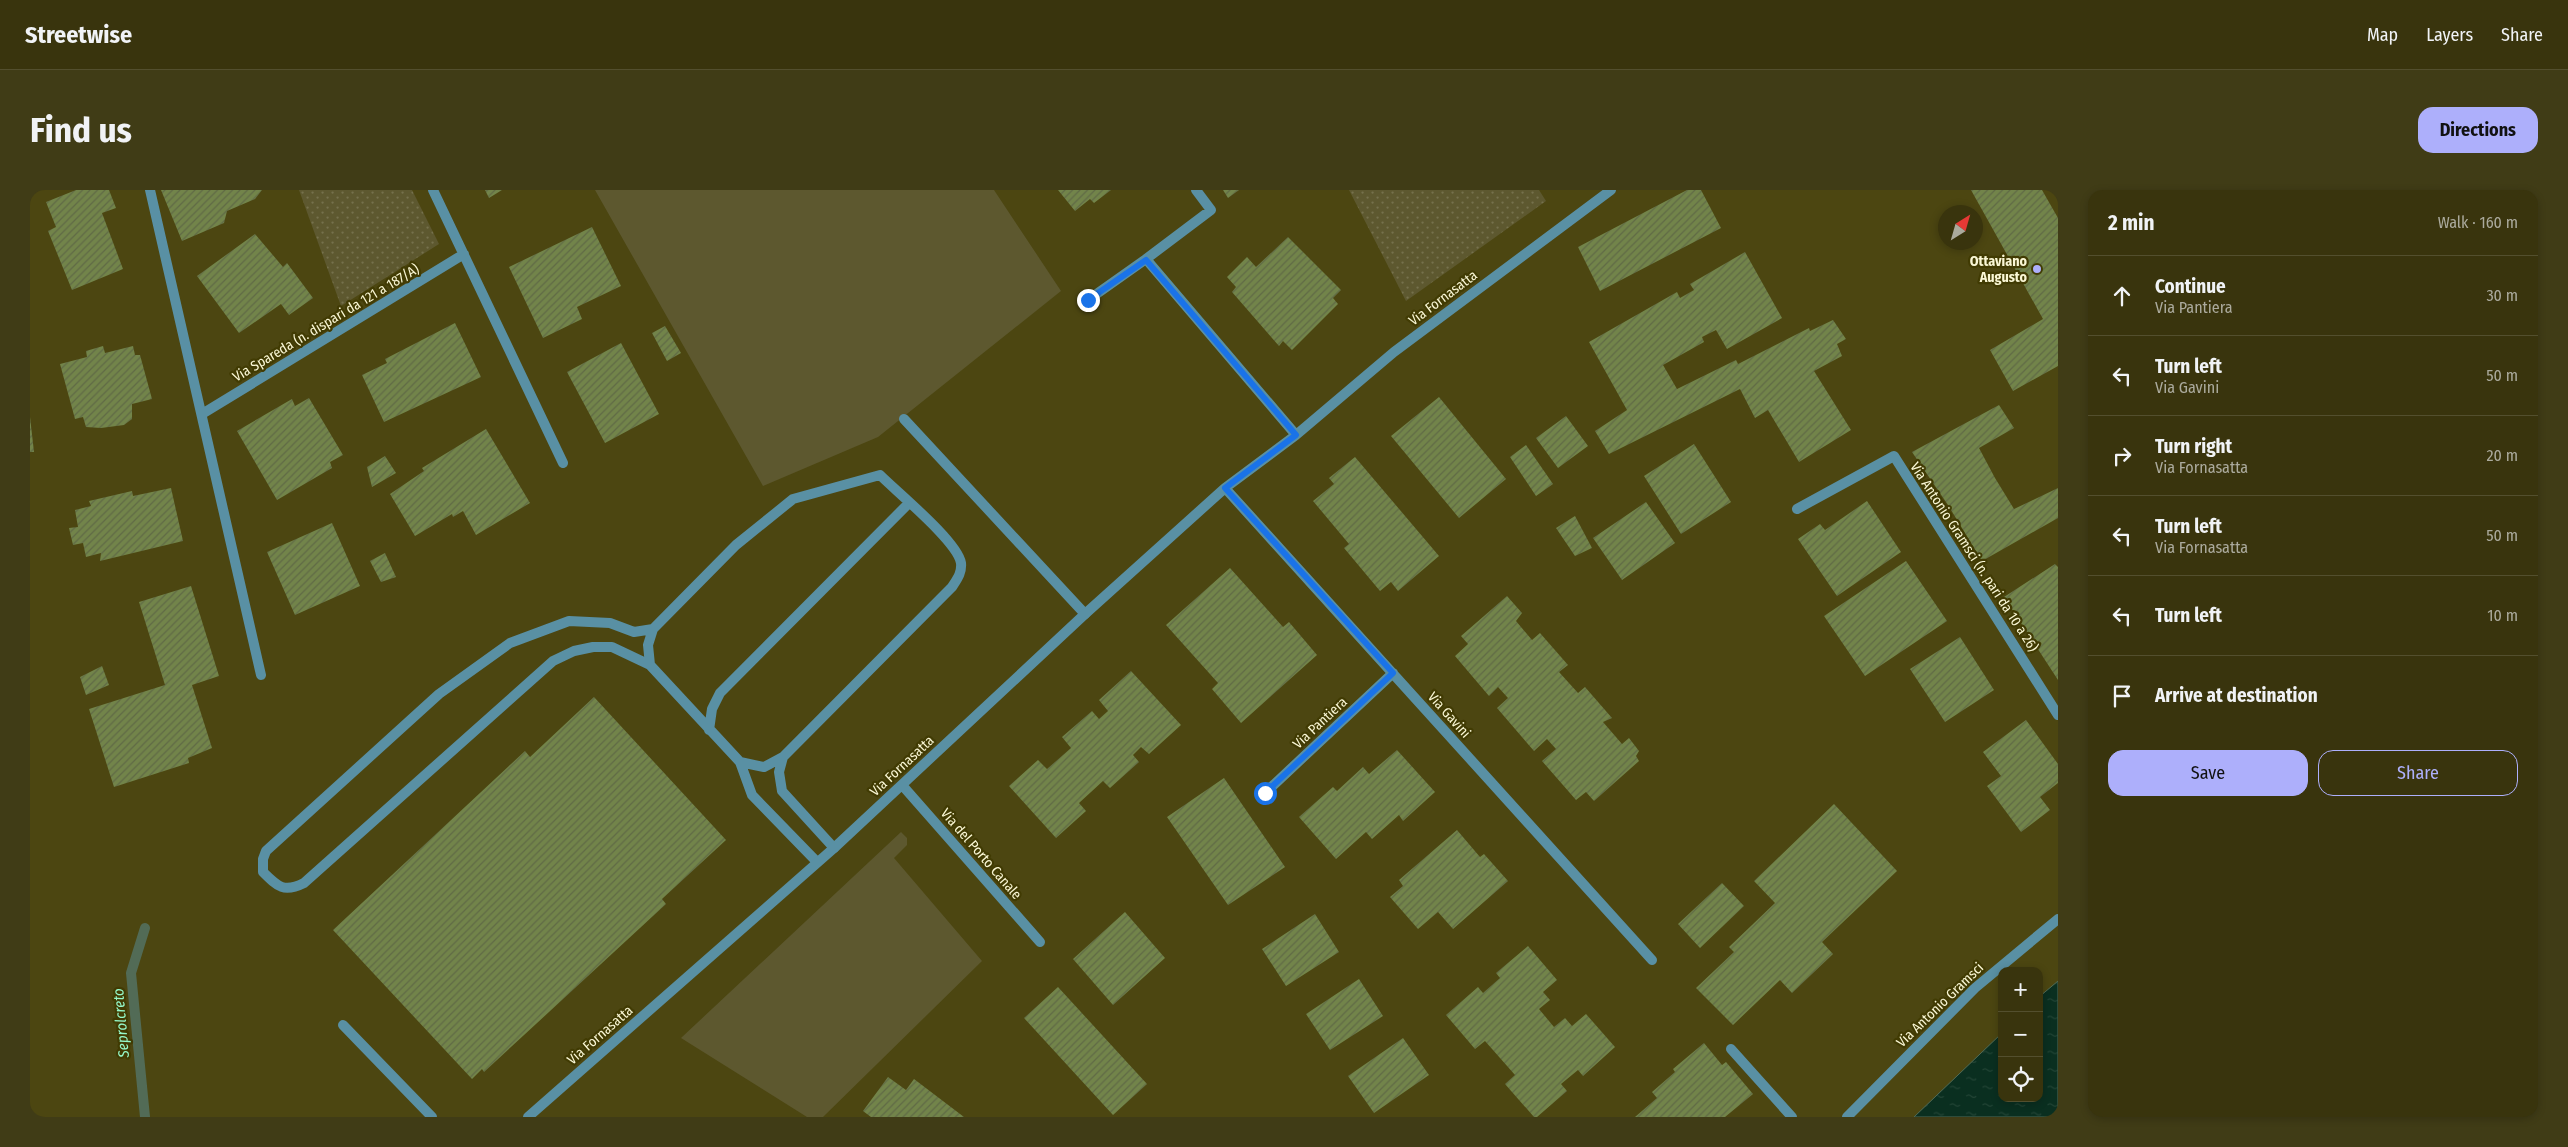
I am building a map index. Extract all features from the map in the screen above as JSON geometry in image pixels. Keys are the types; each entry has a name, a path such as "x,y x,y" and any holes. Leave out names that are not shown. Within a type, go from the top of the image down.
{"street":[{"path":"150,190 260,675"},
{"path":"433,190 563,463"},
{"path":"1088,300 1146,260 1212,210 1196,190"},
{"name":"Via Fornasatta","path":"528,1117 834,848 1084,614 1225,488 1296,435 1394,352 1611,190"},
{"name":"Via Spareda (n. dispari da 121 a 187/A)","path":"202,414 464,254"},
{"path":"1146,260 1296,435"},
{"path":"904,419 1084,614"},
{"name":"Via Antonio Gramsci (n. pari da 10 a 26)","path":"1797,509 1894,456 2058,715"},
{"path":"650,665 648,645 653,629 736,544 792,499 880,475 943,535 960,560 961,573 952,588 783,757 764,767 740,762"},
{"name":"Via Gavini","path":"1225,488 1652,960"},
{"path":"709,730 712,708 720,694 909,503"},
{"path":"653,629 634,632 610,623 569,621 510,644 438,694 266,851 263,859 263,872 280,887 292,889 304,883 553,662 574,651 612,646 650,665 740,762 752,795 817,862"},
{"name":"Via Pantiera","path":"1265,793 1393,673"},
{"path":"783,757 779,772 782,790 834,848"},
{"name":"Via del Porto Canale","path":"902,785 1040,942"},
{"name":"Via Antonio Gramsci","path":"1847,1117 1975,988 2058,919"},
{"path":"343,1025 432,1117"},
{"path":"1731,1049 1792,1117"}],"shaded area":[{"path":"299,190 412,190 439,244 341,306"},
{"path":"595,190 994,190 1061,291 878,437 763,486"},
{"path":"1349,190 1539,190 1546,201 1406,301"},
{"path":"901,832 907,838 907,845 894,858 982,961 823,1117 807,1117 681,1038"}],"water":[{"path":"2058,981 2058,1117 1914,1117 1998,1037 1998,1102 2043,1102 2043,994"}],"building":[{"path":"76,190 109,190 116,208 102,213 123,269 72,290 48,231 56,227 46,202"},
{"path":"161,190 262,190 255,199 227,211 224,223 182,241"},
{"path":"485,190 502,190 489,198"},
{"path":"1058,190 1111,190 1094,203 1090,199 1075,211"},
{"path":"1223,190 1239,190 1228,198"},
{"path":"1687,190 1701,190 1721,228 1600,291 1578,247"},
{"name":"Ottaviano Augusto","path":"1971,190 2042,190 2058,218 2058,366 2013,391 1990,350 2043,319 1983,212 1983,205 1979,205"},
{"path":"592,227 621,286 577,307 582,319 543,338 509,267"},
{"path":"255,234 283,267 287,263 313,298 289,315 281,304 239,333 197,276"},
{"path":"1288,237 1341,290 1333,298 1338,304 1292,350 1283,341 1279,346 1232,292 1236,287 1227,277 1247,257 1256,267"},
{"path":"1745,252 1782,318 1727,349 1716,330 1702,337 1704,342 1663,365 1677,389 1736,360 1738,364 1809,328 1810,331 1833,320 1846,339 1837,344 1842,356 1814,371 1851,430 1799,462 1768,410 1755,418 1740,389 1609,454 1595,431 1627,410 1589,342 1677,292 1680,298 1694,290 1690,284"},
{"path":"455,323 481,377 384,422 362,375 387,363 385,359"},
{"path":"665,326 681,353 667,361 652,333"},
{"path":"621,343 659,414 605,443 567,372"},
{"path":"103,346 105,353 133,346 135,355 140,355 152,399 132,404 132,419 124,425 101,428 86,427 83,417 75,419 60,364 87,357 86,351"},
{"path":"1439,397 1506,479 1459,518 1391,436"},
{"path":"309,398 343,455 330,462 332,468 277,500 237,431 292,399 295,406"},
{"path":"1999,405 2014,428 1979,448 2014,509 2058,488 2058,518 1982,561 1948,505 1912,452"},
{"path":"1566,416 1588,446 1558,468 1536,438"},
{"path":"30,417 34,452 30,452"},
{"path":"486,429 530,503 476,535 463,511 453,517 452,514 415,536 390,494 424,471 422,468"},
{"path":"1694,444 1731,502 1681,534 1644,476"},
{"path":"1526,445 1553,484 1536,496 1510,457"},
{"path":"385,456 396,473 372,487 367,467"},
{"path":"1355,457 1439,556 1398,591 1391,582 1380,591 1344,548 1349,544 1313,501 1334,484 1329,478"},
{"path":"171,488 183,541 100,561 101,553 86,557 83,543 73,545 69,528 78,527 75,510 91,506 89,501 132,491 133,496"},
{"path":"1867,501 1901,552 1837,596 1798,539 1820,524 1825,530"},
{"path":"1646,502 1675,543 1622,580 1593,538"},
{"path":"1575,516 1592,548 1575,556 1556,528"},
{"path":"332,523 360,586 295,615 267,552"},
{"path":"385,553 396,577 381,582 370,561"},
{"path":"1906,561 1947,621 1865,676 1824,616"},
{"path":"2055,564 2058,567 2058,680 2004,597"},
{"path":"1230,568 1283,627 1289,622 1317,655 1241,723 1212,689 1218,683 1166,625"},
{"path":"191,586 219,676 192,685 212,748 188,758 189,763 114,787 89,709 165,685 139,602"},
{"path":"1507,596 1522,613 1516,621 1532,640 1540,633 1568,665 1559,672 1578,693 1585,687 1612,718 1603,722 1622,744 1629,738 1639,751 1636,756 1639,761 1594,801 1586,792 1576,800 1542,761 1556,749 1547,739 1534,751 1497,708 1508,698 1498,687 1489,696 1455,656 1468,644 1461,636"},
{"path":"1960,637 1994,690 1945,722 1910,669"},
{"path":"102,666 109,685 86,695 80,677"},
{"path":"1131,671 1181,725 1149,754 1141,747 1133,755 1139,762 1110,788 1103,781 1079,803 1086,811 1056,838 1009,786 1038,760 1047,769 1071,748 1062,737 1092,711 1099,719 1108,711 1099,700"},
{"path":"594,697 726,840 662,899 666,904 484,1072 482,1069 472,1079 333,930 525,751 530,757"},
{"path":"2026,720 2058,764 2058,783 2040,797 2050,810 2021,832 1987,786 2001,776 1983,752"},
{"path":"1397,750 1435,792 1403,821 1399,815 1372,839 1366,832 1336,859 1299,817 1333,787 1337,791 1363,767 1369,774"},
{"path":"1224,778 1285,867 1228,905 1167,817"},
{"path":"1834,804 1897,871 1822,942 1833,954 1792,993 1780,980 1733,1025 1696,988 1734,952 1729,947 1775,903 1754,881"},
{"path":"1457,830 1480,857 1484,854 1508,881 1453,929 1438,912 1418,929 1390,897 1403,886 1399,880"},
{"path":"1722,883 1744,906 1700,948 1678,924"},
{"path":"1125,912 1165,958 1113,1005 1073,959"},
{"path":"1315,914 1339,952 1286,986 1262,949"},
{"path":"1528,946 1557,980 1543,992 1550,1000 1539,1009 1554,1027 1565,1018 1572,1026 1586,1014 1615,1047 1583,1076 1578,1070 1561,1084 1567,1091 1537,1117 1534,1117 1505,1084 1515,1075 1485,1041 1475,1049 1446,1015 1478,987 1483,993 1500,978 1496,973"},
{"path":"1359,979 1383,1016 1330,1050 1306,1014"},
{"path":"1058,987 1147,1084 1113,1115 1024,1018"},
{"path":"1403,1038 1429,1075 1374,1113 1348,1076"},
{"path":"1704,1043 1722,1065 1726,1062 1753,1094 1725,1117 1635,1117 1657,1098 1652,1092 1675,1072 1673,1069"},
{"path":"888,1077 906,1090 914,1079 964,1117 871,1117 863,1111"}],"waterway":[{"name":"Seprolcreto","path":"145,928 131,973 145,1117"}],"place":[{"name":"Ottaviano Augusto","path":"2037,269"}],"route":[{"path":"1088,300 1146,260 1296,435 1225,488 1393,673 1265,793"}]}
